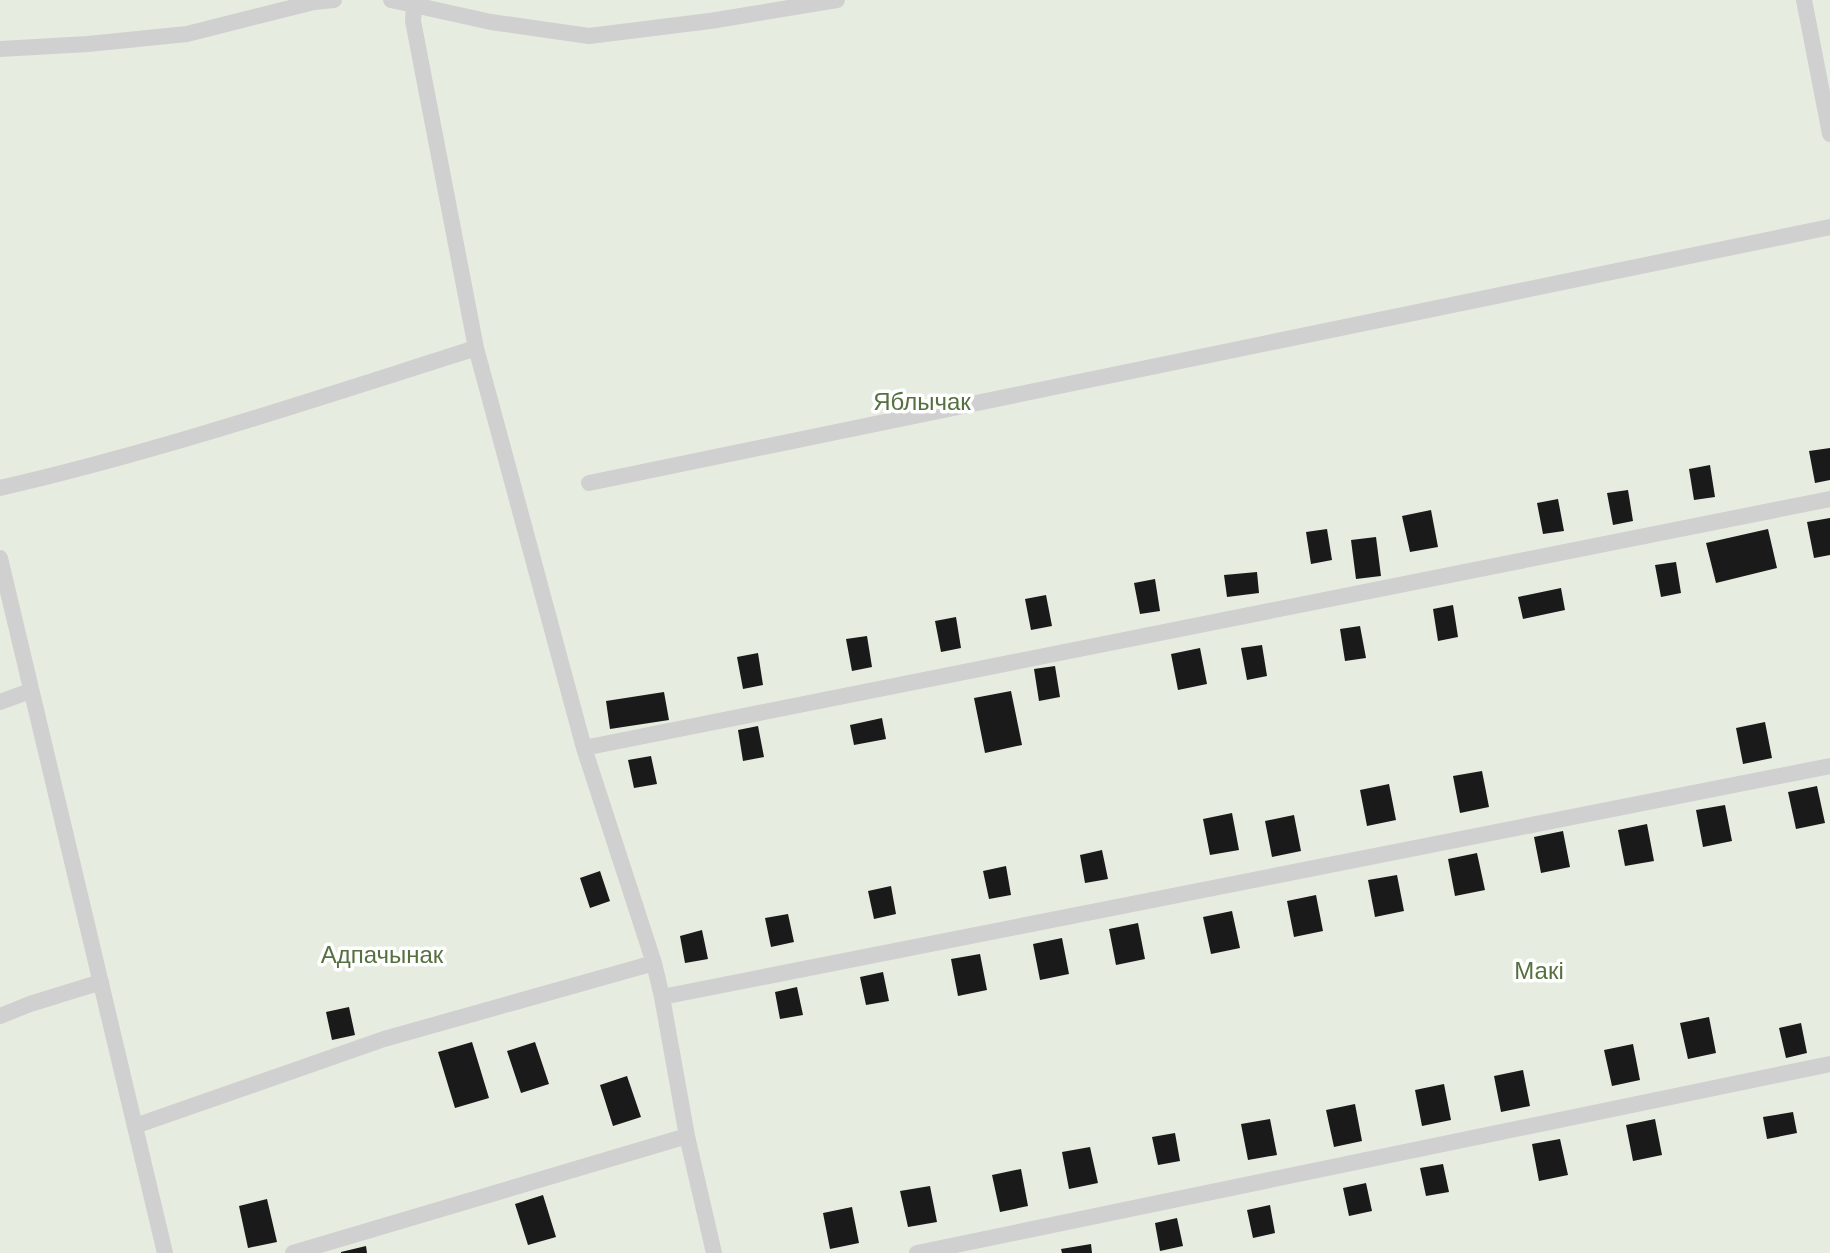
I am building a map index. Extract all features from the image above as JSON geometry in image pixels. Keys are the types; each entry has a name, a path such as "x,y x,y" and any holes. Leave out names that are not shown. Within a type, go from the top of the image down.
{"lane":[{"path":"0,49 187,34 314,2 334,0"},
{"path":"391,0 491,22 589,36 710,21 837,0"},
{"path":"1804,0 1830,134"},
{"path":"414,5 414,21 476,348 584,748 654,963 687,1136 714,1253"},
{"path":"589,483 1830,227"},
{"path":"0,488 63,473 256,417 476,348"},
{"path":"584,748 1830,499"},
{"path":"0,558 165,1253"},
{"path":"0,702 30,691"},
{"path":"662,997 1830,766"},
{"path":"135,1126 384,1039 654,963"},
{"path":"0,1016 101,982"},
{"path":"917,1253 1830,1064"},
{"path":"293,1253 687,1136"}],"green space":[{"path":"0,0 1830,0 1830,1253 0,1253"}],"building":[{"path":"1830,448 1830,480 1815,483 1809,451"},
{"path":"1710,465 1715,497 1694,500 1689,469"},
{"path":"1628,490 1633,521 1613,525 1607,493"},
{"path":"1558,499 1564,531 1543,534 1537,503"},
{"path":"1431,510 1438,547 1410,552 1402,516"},
{"path":"1830,518 1830,555 1814,558 1807,522"},
{"path":"1327,529 1332,560 1311,564 1306,532"},
{"path":"1768,529 1777,568 1716,583 1706,543"},
{"path":"1376,537 1381,576 1356,579 1351,540"},
{"path":"1676,562 1681,593 1661,597 1655,565"},
{"path":"1257,572 1259,593 1227,597 1224,575"},
{"path":"1155,579 1160,611 1140,614 1134,583"},
{"path":"1561,588 1565,610 1523,619 1518,597"},
{"path":"1046,595 1052,626 1031,630 1025,599"},
{"path":"1453,605 1458,637 1438,641 1433,609"},
{"path":"956,617 961,648 941,652 935,621"},
{"path":"1360,626 1366,658 1345,661 1340,629"},
{"path":"867,636 872,667 852,671 846,639"},
{"path":"1262,645 1267,676 1247,680 1241,648"},
{"path":"1200,648 1207,684 1178,690 1171,654"},
{"path":"758,653 763,685 743,689 737,657"},
{"path":"1055,666 1060,697 1039,701 1034,669"},
{"path":"1011,691 1022,745 985,753 974,698"},
{"path":"664,692 669,720 610,729 606,701"},
{"path":"882,718 886,739 854,745 850,725"},
{"path":"1765,722 1772,758 1743,764 1736,728"},
{"path":"758,726 764,757 743,761 738,730"},
{"path":"651,756 657,784 634,788 628,760"},
{"path":"1482,771 1489,807 1460,813 1453,776"},
{"path":"1389,784 1396,820 1367,826 1360,790"},
{"path":"1817,786 1825,823 1796,829 1788,792"},
{"path":"1725,805 1732,841 1703,847 1696,810"},
{"path":"1232,813 1239,850 1210,855 1203,819"},
{"path":"1294,815 1301,851 1272,857 1265,821"},
{"path":"1647,824 1654,861 1625,866 1618,830"},
{"path":"1563,831 1570,867 1541,873 1534,837"},
{"path":"1102,850 1108,879 1085,883 1080,855"},
{"path":"1477,853 1485,890 1455,896 1448,859"},
{"path":"1006,866 1011,895 989,899 983,871"},
{"path":"600,871 610,901 590,908 580,878"},
{"path":"1397,875 1404,911 1375,917 1368,880"},
{"path":"891,886 896,914 874,919 868,891"},
{"path":"1316,895 1323,931 1294,937 1287,901"},
{"path":"1232,911 1240,948 1211,954 1203,917"},
{"path":"788,914 794,942 771,947 765,918"},
{"path":"1138,923 1145,959 1116,965 1109,929"},
{"path":"702,930 708,959 685,963 680,936"},
{"path":"1062,938 1069,974 1040,980 1033,944"},
{"path":"980,954 987,990 958,996 951,959"},
{"path":"883,972 889,1001 866,1005 860,977"},
{"path":"797,987 803,1015 780,1019 775,992"},
{"path":"349,1007 355,1035 332,1040 326,1012"},
{"path":"1709,1017 1716,1053 1688,1059 1680,1023"},
{"path":"1801,1023 1807,1053 1786,1058 1779,1028"},
{"path":"472,1042 489,1098 455,1108 438,1052"},
{"path":"535,1042 549,1084 521,1093 507,1051"},
{"path":"1633,1044 1640,1080 1612,1086 1604,1050"},
{"path":"1523,1070 1530,1106 1501,1112 1494,1076"},
{"path":"627,1076 641,1117 613,1126 600,1085"},
{"path":"1444,1084 1451,1120 1422,1126 1415,1090"},
{"path":"1355,1104 1362,1141 1334,1147 1326,1110"},
{"path":"1793,1112 1797,1133 1767,1139 1763,1117"},
{"path":"1270,1119 1277,1155 1248,1160 1241,1124"},
{"path":"1655,1119 1662,1155 1633,1161 1626,1125"},
{"path":"1175,1133 1180,1161 1158,1165 1152,1137"},
{"path":"1560,1139 1568,1175 1539,1181 1532,1144"},
{"path":"1090,1147 1098,1183 1069,1189 1062,1152"},
{"path":"1443,1164 1449,1192 1426,1196 1420,1168"},
{"path":"1021,1169 1028,1206 1000,1212 992,1175"},
{"path":"1366,1183 1372,1211 1349,1216 1343,1188"},
{"path":"930,1186 937,1222 908,1227 900,1191"},
{"path":"543,1195 556,1237 528,1245 515,1204"},
{"path":"267,1199 277,1242 248,1248 239,1206"},
{"path":"1270,1205 1275,1233 1253,1238 1247,1210"},
{"path":"852,1207 859,1243 830,1249 823,1213"},
{"path":"1177,1218 1183,1246 1160,1251 1155,1223"},
{"path":"1091,1244 1092,1253 1062,1253 1061,1249"},
{"path":"366,1246 367,1253 341,1253 341,1252"}],"park label":[{"name":"Яблычак","path":"922,401"},
{"name":"Адпачынак","path":"382,954"},
{"name":"Макі","path":"1539,970"}]}
